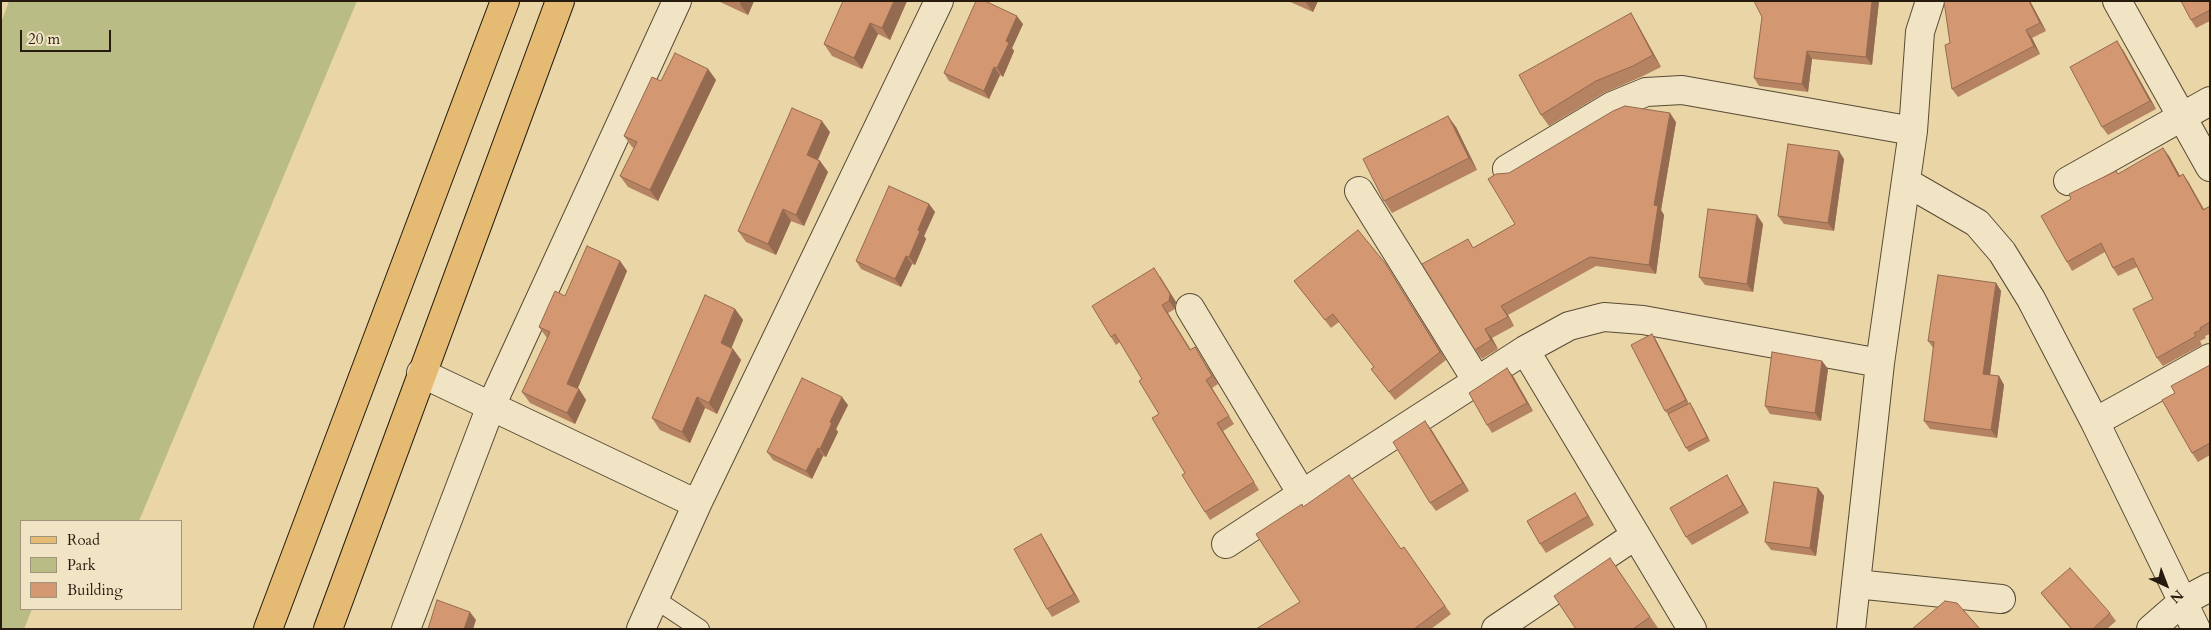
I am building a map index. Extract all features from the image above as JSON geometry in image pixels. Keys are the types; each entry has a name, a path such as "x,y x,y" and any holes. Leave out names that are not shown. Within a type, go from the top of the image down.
{"main road":[{"path":"268,629 505,1"},
{"path":"328,629 560,1"}],"street":[{"path":"406,629 491,406 677,1"},
{"path":"641,629 697,504 939,1"},
{"path":"1851,629 1880,364 1913,131 1920,32 1930,1"},
{"path":"2117,1 2210,167"},
{"path":"1507,169 1612,106 1646,92 1682,90 1913,131"},
{"path":"2068,181 2210,101"},
{"path":"1906,182 1977,223 2002,252 2031,299 2095,422 2196,629"},
{"path":"1359,190 1477,381"},
{"path":"1190,308 1302,494"},
{"path":"1226,544 1477,381 1569,326 1604,317 1643,320 1880,364"},
{"path":"1526,350 1692,629"},
{"path":"2095,422 2210,358"},
{"path":"421,373 697,504"},
{"path":"1496,629 1636,535"},
{"path":"1856,584 2001,599"},
{"path":"2151,629 2182,602 2210,587"}],"lane":[{"path":"655,599 700,629"}],"green space":[{"path":"9,1 357,1 139,520 20,520 20,610 32,610 24,629 1,629 1,23"}],"building":[{"path":"843,1 894,1 882,28 870,23 854,58 824,44"},
{"path":"976,1 985,1 1017,16 1006,41 1009,43 997,68 994,67 984,91 944,73"},
{"path":"1754,1 1872,1 1866,57 1807,51 1802,84 1754,78 1762,17"},
{"path":"1944,1 2029,1 2040,23 2026,30 2034,46 1952,89 1945,45 1950,43"},
{"path":"2181,1 2210,1 2210,10 2191,20"},
{"path":"1631,13 1653,55 1633,66 1596,81 1541,115 1519,75"},
{"path":"2117,41 2150,101 2102,127 2070,67"},
{"path":"675,53 708,69 650,190 620,176 637,142 624,136 652,77 661,81"},
{"path":"1625,106 1670,113 1654,205 1658,206 1649,265 1590,257 1501,306 1508,317 1485,329 1491,340 1475,350 1422,264 1468,239 1473,248 1515,224 1488,179 1496,174 1509,173 1613,111"},
{"path":"792,108 822,121 807,155 820,161 796,215 783,209 768,244 738,231"},
{"path":"1448,116 1469,158 1384,201 1363,159"},
{"path":"1788,144 1839,151 1828,223 1778,216"},
{"path":"2163,148 2179,177 2183,174 2203,210 2210,206 2210,322 2194,333 2196,336 2157,358 2133,309 2153,299 2133,258 2113,268 2101,243 2067,262 2041,216 2071,199 2069,194 2116,171 2118,174"},
{"path":"889,186 929,204 909,257 906,256 895,279 856,261"},
{"path":"1708,209 1757,215 1747,284 1699,277"},
{"path":"1358,230 1385,263 1440,352 1389,392 1371,369 1374,367 1333,314 1325,320 1294,281"},
{"path":"587,246 620,261 567,384 579,389 567,413 522,392 550,332 539,327 555,291 565,296"},
{"path":"1154,268 1170,294 1169,301 1162,305 1190,350 1195,347 1212,376 1206,380 1229,416 1217,423 1254,482 1205,512 1182,475 1185,473 1152,418 1159,414 1139,381 1142,379 1115,334 1111,337 1092,306"},
{"path":"1938,275 1996,283 1983,374 1999,376 1991,430 1924,421 1934,342 1928,341"},
{"path":"705,295 735,309 721,343 733,349 709,403 697,397 682,432 652,418"},
{"path":"1652,334 1686,400 1665,411 1631,345"},
{"path":"1772,352 1822,361 1815,413 1765,406"},
{"path":"2210,365 2210,443 2192,453 2162,400 2175,393 2171,386"},
{"path":"1507,368 1527,403 1487,425 1469,393"},
{"path":"802,378 842,397 820,449 818,448 806,471 767,452"},
{"path":"1690,403 1707,437 1686,448 1668,414"},
{"path":"1425,421 1463,483 1430,503 1393,442"},
{"path":"1349,475 1401,549 1404,547 1445,606 1414,629 1256,629 1300,602 1256,534 1302,504 1303,507"},
{"path":"1727,475 1743,505 1686,537 1670,508"},
{"path":"1774,482 1818,488 1810,548 1765,542"},
{"path":"1575,493 1588,516 1540,544 1527,521"},
{"path":"1041,534 1074,594 1047,609 1014,549"},
{"path":"1610,558 1650,617 1633,629 1576,629 1554,596"},
{"path":"2070,568 2110,613 2093,629 2072,629 2041,593"},
{"path":"437,600 470,612 464,629 428,629"},
{"path":"1945,601 1957,603 1980,629 1912,629"}]}
